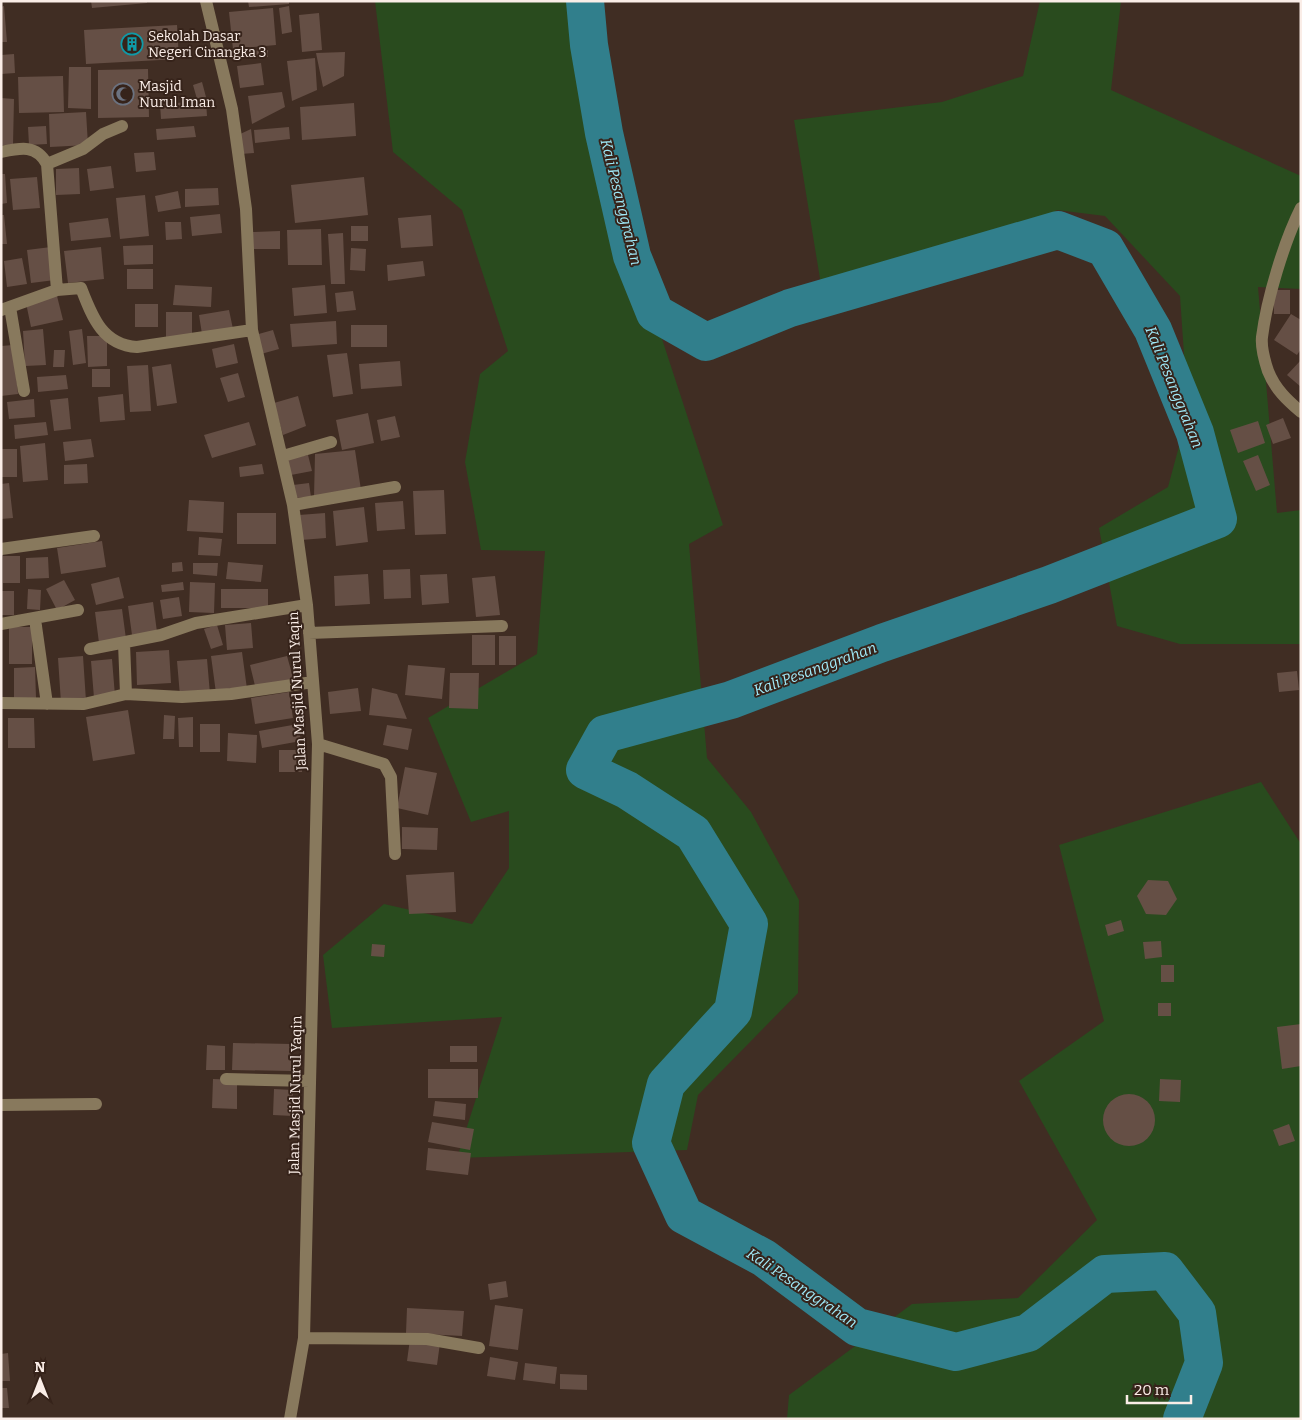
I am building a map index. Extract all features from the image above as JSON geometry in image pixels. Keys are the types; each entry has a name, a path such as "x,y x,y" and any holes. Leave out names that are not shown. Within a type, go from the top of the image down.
{"street":[{"name":"Jalan Masjid Nurul Yaqin","path":"206,1 232,109 246,209 252,330 293,505 307,604 318,744 304,1338 290,1419"},
{"path":"47,164 83,149 102,134 122,126"},
{"path":"1,152 21,148 35,150 42,155 47,164 57,290"},
{"path":"1301,208 1294,223 1274,288 1262,339 1268,370 1279,392 1301,412"},
{"path":"24,391 6,308 57,290 80,288 94,322 106,334 124,347 137,347 252,330"},
{"path":"282,456 331,442"},
{"path":"293,505 395,487"},
{"path":"1,549 94,536"},
{"path":"90,649 161,635 196,623 307,604"},
{"path":"1,624 78,610"},
{"path":"35,619 47,704"},
{"path":"310,633 502,626"},
{"path":"124,643 126,694"},
{"path":"1,703 84,704 126,694 182,698 231,694 313,682"},
{"path":"318,744 384,764 391,777 395,854"},
{"path":"226,1079 310,1082"},
{"path":"1,1105 96,1104"},
{"path":"304,1338 427,1339 479,1348"}],"green space":[{"path":"375,1 583,1 604,162 723,525 689,544 707,758 751,812 799,900 798,993 698,1095 687,1150 457,1158 502,1017 332,1028 323,955 384,904 472,924 509,868 509,811 471,822 428,718 537,654 545,551 481,550 465,462 480,374 508,351 462,210 393,152"},
{"path":"1040,1 1121,1 1111,90 1301,176 1301,289 1258,287 1277,513 1301,510 1301,644 1180,644 1117,626 1099,528 1168,487 1188,413 1180,296 1105,216 1057,210 1001,249 823,297 794,120 942,102 1023,76"},
{"path":"1261,782 1301,844 1301,1419 787,1419 789,1395 912,1304 1018,1298 1097,1220 1019,1081 1104,1021 1059,845"}],"building":[{"path":"91,1 147,1 147,3 92,8"},
{"path":"248,1 289,1 289,4 249,7"},
{"path":"4,6 7,42 1,42 1,7"},
{"path":"289,6 292,32 282,34 279,8"},
{"path":"273,8 276,45 233,49 229,12"},
{"path":"319,13 322,50 302,52 299,15"},
{"name":"Sekolah Dasar Negeri Cinangka 3","path":"177,25 179,59 86,64 84,30"},
{"path":"268,50 268,57 235,59 234,52"},
{"path":"345,52 344,76 323,87 316,53"},
{"path":"14,54 15,73 1,74 1,55"},
{"path":"315,58 317,90 292,101 287,61"},
{"path":"261,63 264,85 240,88 237,66"},
{"path":"69,67 91,67 91,109 68,108"},
{"name":"Masjid Nurul Iman","path":"148,69 149,117 98,118 98,70"},
{"path":"63,76 64,112 19,113 18,77"},
{"path":"202,82 206,97 197,99 193,85"},
{"path":"282,92 285,107 252,124 248,96"},
{"path":"1,98 14,99 13,145 1,145"},
{"path":"206,101 207,116 161,119 160,104"},
{"path":"354,103 356,136 302,140 300,107"},
{"path":"86,112 88,145 50,147 49,114"},
{"path":"46,126 47,144 29,145 28,127"},
{"path":"194,126 196,137 157,140 156,129"},
{"path":"289,127 290,139 255,143 254,130"},
{"path":"251,129 254,153 240,154 238,135"},
{"path":"154,152 156,170 136,172 134,153"},
{"path":"111,166 114,188 90,191 87,169"},
{"path":"79,168 80,194 56,195 56,169"},
{"path":"1,174 5,174 7,203 1,204"},
{"path":"37,177 40,208 13,210 10,179"},
{"path":"364,177 368,215 295,223 291,185"},
{"path":"218,188 219,205 185,207 185,189"},
{"path":"178,191 181,208 158,212 155,196"},
{"path":"145,195 149,236 120,239 116,198"},
{"path":"220,214 222,233 192,236 190,217"},
{"path":"1,215 4,215 7,244 1,244"},
{"path":"431,215 433,246 401,248 398,218"},
{"path":"108,218 111,237 71,241 69,223"},
{"path":"165,222 181,222 182,239 166,240"},
{"path":"351,226 368,226 368,241 351,241"},
{"path":"321,229 322,265 288,265 287,230"},
{"path":"280,231 280,249 253,249 253,232"},
{"path":"343,233 345,284 331,284 328,234"},
{"path":"153,245 153,264 124,265 123,246"},
{"path":"51,247 55,280 31,283 27,250"},
{"path":"101,247 104,279 68,283 64,251"},
{"path":"351,248 366,249 365,271 350,270"},
{"path":"22,258 27,284 7,287 4,261"},
{"path":"423,261 425,276 388,281 387,265"},
{"path":"127,269 153,269 153,289 127,289"},
{"path":"175,285 212,287 211,307 173,305"},
{"path":"325,285 327,313 294,316 292,288"},
{"path":"1274,290 1290,290 1290,314 1274,314"},
{"path":"353,291 356,310 337,312 335,293"},
{"path":"57,296 63,320 31,327 26,303"},
{"path":"135,304 158,304 158,327 135,327"},
{"path":"229,310 233,329 202,334 199,315"},
{"path":"166,312 192,312 192,337 166,337"},
{"path":"1291,314 1301,320 1301,349 1297,355 1274,340"},
{"path":"336,321 337,344 292,347 290,324"},
{"path":"351,325 387,325 387,347 351,347"},
{"path":"43,329 46,365 25,366 23,331"},
{"path":"82,329 86,363 73,365 69,331"},
{"path":"273,330 279,349 261,354 255,335"},
{"path":"87,336 107,336 107,366 88,367"},
{"path":"234,344 238,363 216,368 212,349"},
{"path":"13,345 18,394 1,396 1,346"},
{"path":"54,350 65,350 64,367 53,367"},
{"path":"347,353 353,394 333,397 327,355"},
{"path":"1301,360 1301,387 1287,375"},
{"path":"400,361 402,386 361,389 359,364"},
{"path":"171,364 177,403 157,406 152,367"},
{"path":"148,365 151,411 130,412 127,366"},
{"path":"92,369 110,369 110,387 92,387"},
{"path":"238,373 245,397 228,402 220,378"},
{"path":"66,375 68,389 38,392 37,377"},
{"path":"123,394 125,420 100,422 98,397"},
{"path":"298,396 306,426 283,435 274,403"},
{"path":"68,398 71,429 54,431 50,400"},
{"path":"34,399 35,417 9,419 7,402"},
{"path":"368,413 374,443 342,450 336,420"},
{"path":"395,416 400,437 381,441 377,420"},
{"path":"1283,418 1291,438 1273,444 1266,425"},
{"path":"1258,421 1265,443 1238,453 1230,430"},
{"path":"46,422 48,435 15,439 14,425"},
{"path":"249,422 256,445 212,458 204,435"},
{"path":"91,439 94,457 65,461 63,442"},
{"path":"45,443 48,480 23,482 20,446"},
{"path":"1,449 17,449 17,477 1,477"},
{"path":"355,450 361,490 314,497 315,454"},
{"path":"308,455 312,471 291,475 288,459"},
{"path":"1258,455 1270,485 1256,491 1243,461"},
{"path":"87,464 88,483 64,484 64,465"},
{"path":"262,464 264,474 240,477 239,467"},
{"path":"9,483 13,518 1,519 1,484"},
{"path":"309,483 311,497 294,498 293,485"},
{"path":"444,490 446,534 415,535 413,491"},
{"path":"189,500 224,502 223,533 187,531"},
{"path":"403,501 405,529 377,531 375,503"},
{"path":"364,507 368,542 336,546 333,511"},
{"path":"237,513 276,513 276,544 237,544"},
{"path":"325,513 326,538 301,540 299,515"},
{"path":"199,537 222,539 220,556 198,555"},
{"path":"102,541 106,567 61,574 57,548"},
{"path":"3,556 20,556 20,583 3,583"},
{"path":"48,557 49,578 26,579 26,558"},
{"path":"182,562 183,571 172,572 172,563"},
{"path":"228,562 263,565 261,582 226,579"},
{"path":"193,563 218,563 217,576 193,574"},
{"path":"410,569 411,598 384,599 383,570"},
{"path":"368,574 370,604 335,606 334,576"},
{"path":"447,574 449,603 422,605 420,575"},
{"path":"495,576 500,615 476,617 472,578"},
{"path":"119,577 124,598 96,605 91,584"},
{"path":"64,580 75,600 57,610 46,589"},
{"path":"183,582 184,590 162,592 161,585"},
{"path":"190,582 215,583 214,613 189,612"},
{"path":"28,589 41,590 40,610 27,609"},
{"path":"221,589 268,589 268,608 221,608"},
{"path":"1,591 14,591 14,615 1,615"},
{"path":"179,597 182,616 163,619 160,600"},
{"path":"153,602 157,632 132,635 128,606"},
{"path":"122,609 126,639 99,643 95,612"},
{"path":"251,623 253,648 227,650 225,625"},
{"path":"217,625 223,645 211,649 204,629"},
{"path":"9,627 32,627 32,664 9,664"},
{"path":"472,635 495,635 495,665 472,665"},
{"path":"499,636 516,636 516,665 499,665"},
{"path":"169,650 171,683 137,685 136,652"},
{"path":"242,652 247,689 216,693 211,656"},
{"path":"83,656 86,701 61,703 58,658"},
{"path":"287,656 294,681 256,690 250,665"},
{"path":"112,659 115,696 94,698 91,661"},
{"path":"207,659 210,694 180,696 177,661"},
{"path":"408,665 445,668 442,699 405,695"},
{"path":"35,667 36,698 14,699 14,668"},
{"path":"1297,671 1299,690 1279,692 1277,673"},
{"path":"450,673 479,673 478,709 449,708"},
{"path":"358,688 361,711 330,714 328,692"},
{"path":"372,688 397,694 407,719 369,715"},
{"path":"289,692 293,718 255,724 251,698"},
{"path":"128,710 135,754 93,761 86,717"},
{"path":"164,715 175,716 174,739 163,739"},
{"path":"193,717 193,747 179,747 178,718"},
{"path":"8,718 34,718 35,748 8,748"},
{"path":"200,724 220,724 220,752 200,752"},
{"path":"298,724 301,741 262,748 259,731"},
{"path":"387,725 412,729 408,750 383,745"},
{"path":"228,733 257,735 256,763 227,761"},
{"path":"279,750 302,750 302,772 279,772"},
{"path":"405,767 437,773 428,815 397,808"},
{"path":"402,827 438,828 437,850 402,849"},
{"path":"454,872 456,912 409,914 406,875"},
{"path":"1148,880 1168,881 1177,899 1166,915 1146,914 1137,896"},
{"path":"1121,920 1124,931 1108,936 1105,925"},
{"path":"1161,941 1162,957 1145,959 1143,942"},
{"path":"372,944 385,945 384,957 371,956"},
{"path":"1161,965 1174,965 1174,982 1161,982"},
{"path":"1158,1003 1171,1003 1171,1016 1158,1016"},
{"path":"1301,1024 1301,1066 1282,1069 1277,1027"},
{"path":"233,1043 291,1044 291,1071 232,1070"},
{"path":"207,1045 225,1046 225,1070 206,1070"},
{"path":"450,1046 477,1046 477,1062 450,1062"},
{"path":"428,1069 478,1069 478,1098 428,1098"},
{"path":"213,1079 237,1080 237,1109 212,1108"},
{"path":"1160,1079 1181,1080 1180,1102 1159,1101"},
{"path":"274,1089 293,1090 293,1116 273,1115"},
{"path":"1124,1094 1134,1094 1148,1101 1155,1115 1155,1125 1148,1139 1134,1146 1124,1146 1114,1142 1107,1135 1103,1125 1103,1115 1107,1105 1114,1098"},
{"path":"435,1101 466,1104 465,1120 433,1116"},
{"path":"432,1122 474,1129 470,1150 428,1142"},
{"path":"1289,1124 1295,1141 1279,1146 1273,1130"},
{"path":"428,1148 471,1153 468,1175 426,1170"},
{"path":"506,1281 508,1297 490,1300 488,1284"},
{"path":"495,1305 523,1309 518,1350 489,1346"},
{"path":"407,1308 464,1311 462,1336 406,1333"},
{"path":"410,1339 440,1343 437,1365 407,1361"},
{"path":"8,1353 10,1381 1,1381 1,1354"},
{"path":"490,1357 518,1362 515,1380 487,1376"},
{"path":"525,1363 557,1367 555,1384 523,1380"},
{"path":"560,1374 587,1375 587,1390 560,1389"},
{"path":"1,1388 7,1388 9,1408 1,1408"}],"waterway":[{"name":"Kali Pesanggrahan","path":"585,1 589,45 604,133 632,256 655,313 706,342 790,308 1058,230 1105,248 1153,330 1195,433 1218,519 1049,585 882,643 731,700 605,734 585,770 627,790 693,833 749,924 733,1011 666,1084 651,1143 684,1215 764,1258 857,1327 956,1352 1028,1333 1105,1274 1165,1271 1197,1313 1204,1363 1182,1419"}],"place":[{"name":"Sekolah Dasar Negeri Cinangka 3","path":"132,44"},
{"name":"Masjid Nurul Iman","path":"123,94"}]}
